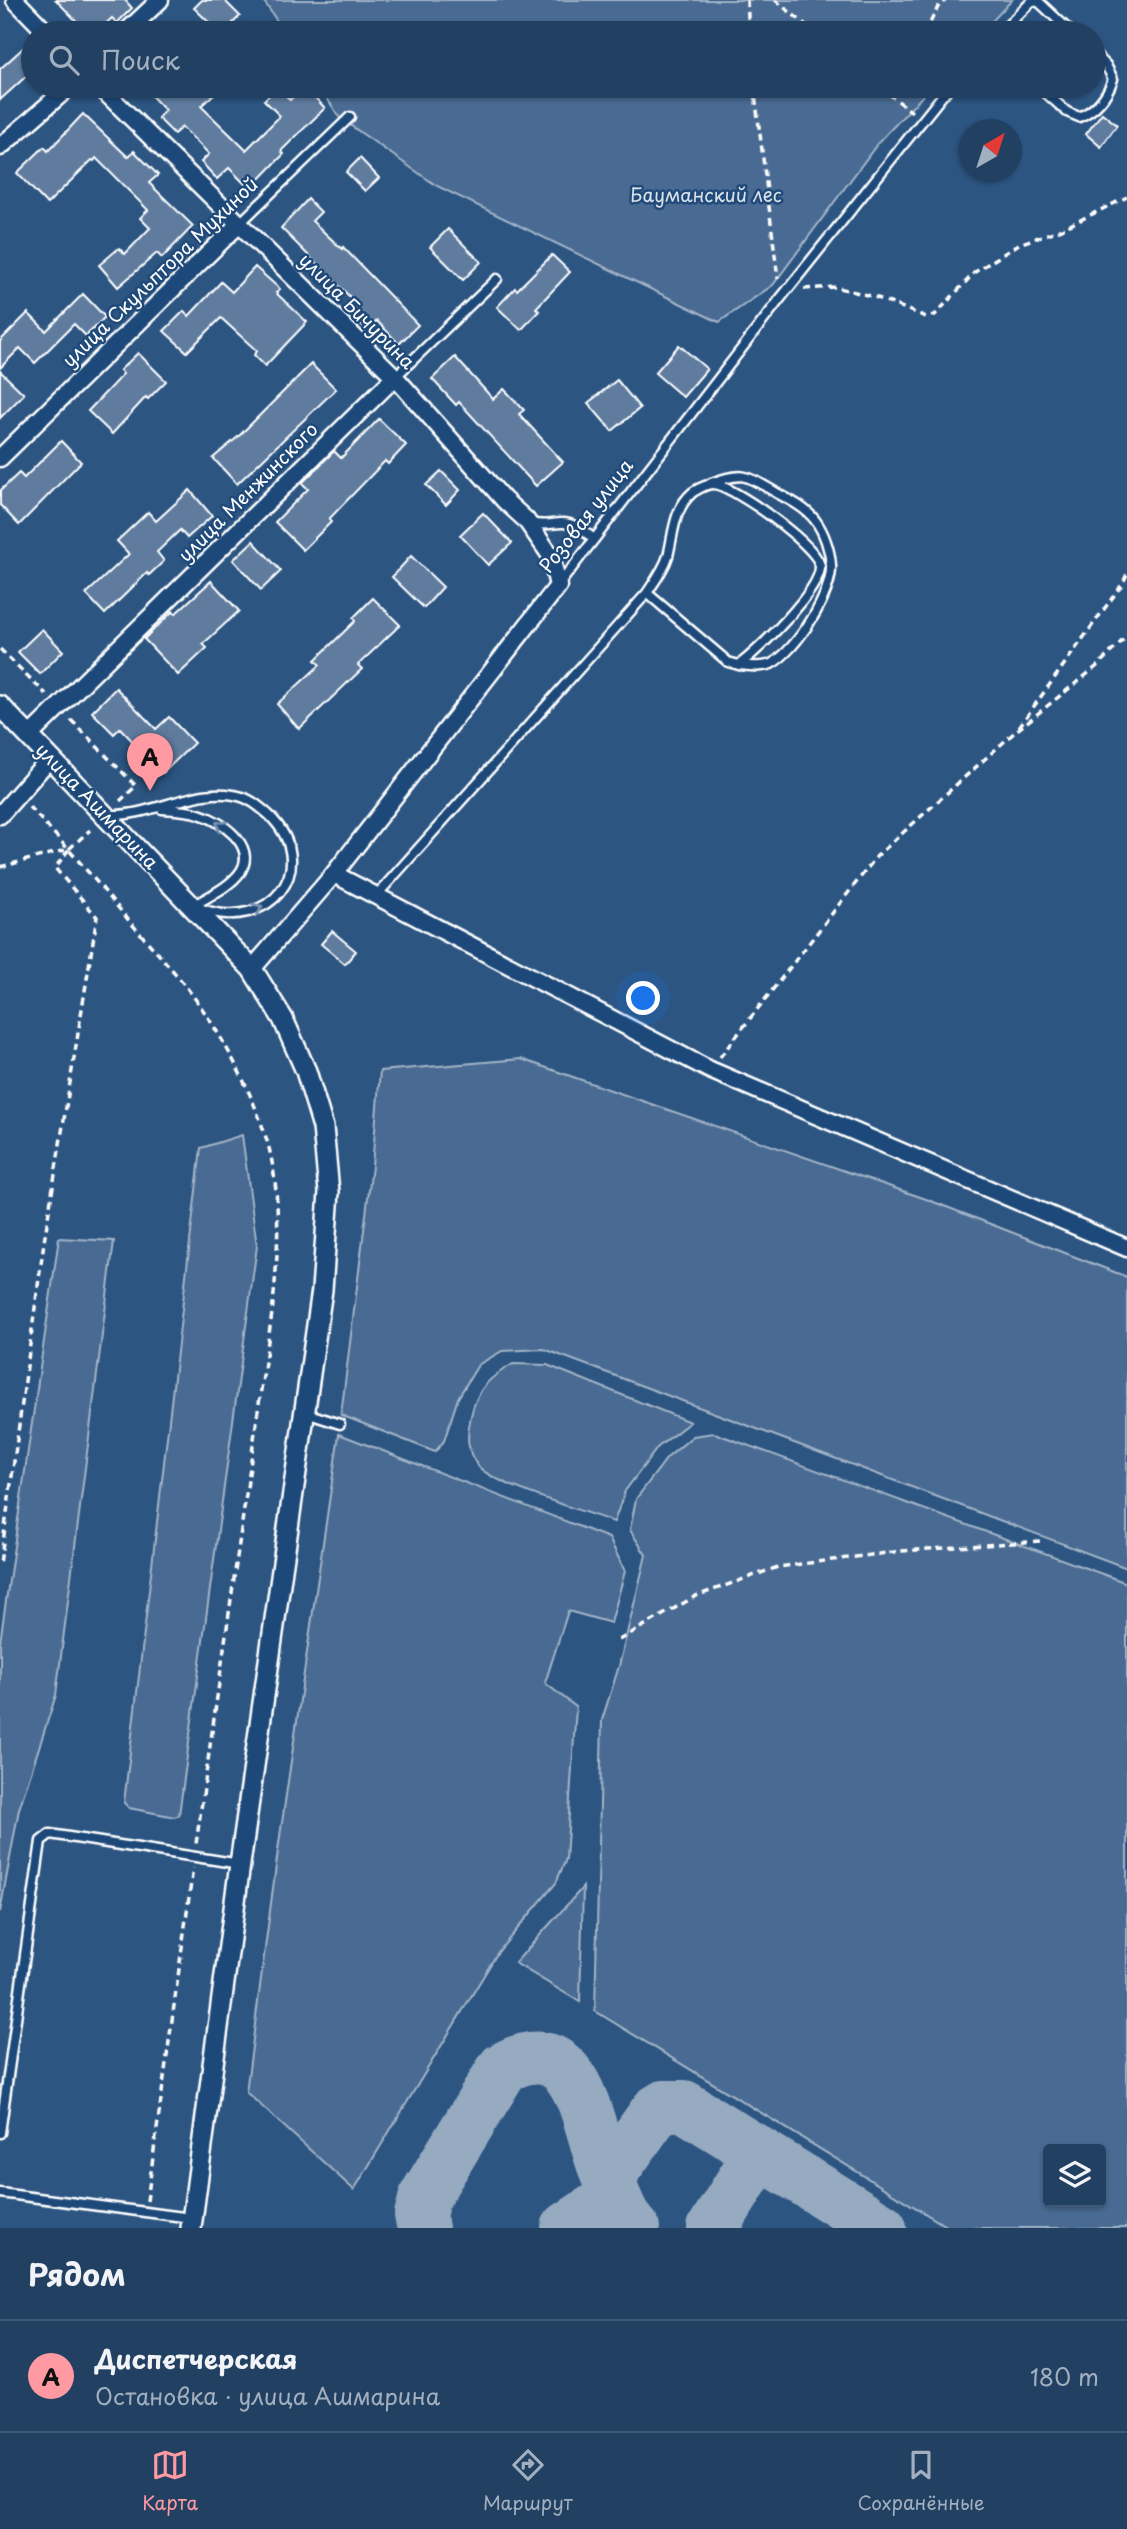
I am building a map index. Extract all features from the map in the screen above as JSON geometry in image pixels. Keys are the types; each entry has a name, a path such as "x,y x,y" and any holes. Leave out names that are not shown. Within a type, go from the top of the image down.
{"street":[{"path":"15,0 35,21"},
{"path":"138,21 160,0"},
{"path":"0,147 56,98"},
{"name":"улица Бичурина","path":"111,98 395,377 504,500 526,520 551,556 558,586"},
{"name":"улица Скульптора Мухиной","path":"0,458 239,224"},
{"name":"улица Менжинского","path":"29,736 395,377"},
{"name":"Розовая улица","path":"251,969 334,874 558,586"},
{"name":"улица Ашмарина","path":"0,706 251,969 283,1019 306,1071 323,1127 329,1192 322,1290 191,2223"},
{"path":"0,815 50,758"},
{"path":"334,874 710,1070 1127,1248"}],"lane":[{"path":"1012,21 1033,0 1059,21"},
{"path":"1106,65 1113,79 1106,95"},
{"name":"Розовая улица","path":"558,586 780,299 940,98"},
{"path":"1051,98 1067,112 1079,117 1090,112 1103,98"},
{"name":"улица Скульптора Мухиной","path":"239,224 350,117"},
{"name":"улица Менжинского","path":"395,377 497,279"},
{"path":"376,896 647,593 668,558 674,525 682,505 695,491 732,475 749,477 794,503 814,519 826,542 831,568 811,621 792,645 770,664 754,667 728,662 647,593"},
{"path":"711,483 729,488 802,540 815,553 820,567 814,586 799,605 754,653 739,665"},
{"path":"526,520 538,525 566,523 579,528 594,539"},
{"path":"820,567 831,568"},
{"path":"106,815 136,814 202,795 222,793 243,797 262,808 278,824 290,845 292,865 284,887 272,900 258,911 239,916 216,914 193,906"},
{"path":"157,808 196,813 211,818 235,836 245,852 245,861 234,879 193,906"},
{"path":"304,1413 340,1424"},
{"path":"0,2133 41,1841 50,1834 240,1864"},
{"path":"0,2193 146,2213 191,2223"}],"path":[{"path":"747,0 749,21"},
{"path":"775,0 801,21"},
{"path":"931,21 938,7 946,0"},
{"path":"755,98 780,299 807,288 835,287 875,297 926,317 936,315 975,272 1019,244 1062,229 1127,197"},
{"path":"894,98 922,120"},
{"path":"1016,731 1127,574"},
{"path":"723,1053 877,856 1016,731 1096,667 1127,636"},
{"path":"121,801 136,786"},
{"path":"17,795 69,849 191,993 224,1045 256,1110 269,1149 276,1189 278,1258 272,1313 146,2213"},
{"path":"0,1564 44,1242 97,917 55,868 69,849 90,830"},
{"path":"0,867 69,849"},
{"path":"619,1640 696,1596 778,1567 902,1551 1040,1541"}],"green space":[{"path":"263,0 1012,0 992,21 277,21"},
{"name":"Бауманский лес","path":"327,98 921,98 878,143 773,285 719,322 437,186 340,118"},
{"path":"521,1059 926,1199 1127,1277 1127,1568 544,1349 502,1351 478,1365 458,1398 444,1441 435,1452 341,1415 372,1166 380,1071"},
{"path":"242,1135 257,1246 179,1815 175,1817 129,1808 124,1803 201,1148"},
{"path":"59,1238 114,1241 56,1695 19,1809 0,1912 0,1642"},
{"path":"513,1364 547,1365 690,1422 658,1447 625,1491 614,1522 503,1482 488,1474 474,1461 468,1436 477,1398 491,1379"},
{"path":"714,1433 1127,1583 1127,2228 949,2228 595,2011 602,1720 619,1666 646,1555 630,1530 636,1499 667,1458 693,1436"},
{"path":"339,1434 609,1538 625,1571 611,1623 568,1611 545,1683 576,1707 566,1859 556,1883 498,1952 354,2190 246,2092 279,1843"},
{"path":"583,1887 580,2002 515,1963"}],"building":[{"path":"56,0 125,0 132,8 119,21 112,18 109,21 76,21"},
{"path":"202,0 224,0 240,16 235,21 208,21 194,8"},
{"path":"21,50 21,81 0,100 0,69"},
{"path":"154,98 210,98 201,106 246,150 280,116 264,100 266,98 315,98 325,108 281,151 284,154 250,189 229,168 217,179 201,162 209,154 182,127 174,134 158,118 165,110"},
{"path":"1102,113 1117,125 1101,147 1086,134"},
{"path":"83,114 128,157 134,151 158,175 149,183 193,226 162,258 157,253 118,287 99,265 119,248 125,254 150,228 140,218 148,210 96,158 47,204 17,173 44,147 48,151"},
{"path":"360,158 379,178 365,191 346,172"},
{"path":"308,199 321,212 312,221 342,249 343,247 418,325 399,344 377,321 367,330 345,307 352,299 281,228"},
{"path":"448,229 481,262 463,280 430,247"},
{"path":"552,255 570,272 536,308 539,311 521,330 497,307"},
{"path":"255,267 280,289 276,293 307,322 265,366 254,355 257,351 221,318 187,352 164,331 184,311 189,316 221,282 232,292"},
{"path":"83,294 105,317 86,336 74,324 35,363 20,348 0,368 0,341 28,313 46,331"},
{"path":"679,345 707,369 683,397 655,373"},
{"path":"138,353 166,381 148,399 146,397 112,434 88,411 123,374 120,370"},
{"path":"455,357 493,399 504,389 524,410 519,414 563,462 536,486 459,402 456,405 432,379"},
{"path":"311,364 336,389 237,484 213,458 239,436"},
{"path":"0,371 24,394 0,418"},
{"path":"617,380 640,408 612,431 588,403"},
{"path":"379,419 406,445 388,464 385,461 303,550 275,522 308,489 302,483 334,451 341,458"},
{"path":"61,441 81,462 19,525 0,505 0,491 19,473 24,478"},
{"path":"441,471 460,490 446,505 426,485"},
{"path":"190,490 212,516 187,538 180,530 157,552 164,561 149,575 147,573 105,614 86,594 129,554 117,541 148,512 156,521"},
{"path":"483,513 512,543 488,565 460,535"},
{"path":"253,541 281,571 261,590 233,560"},
{"path":"411,556 443,587 424,608 392,577"},
{"path":"211,581 239,611 203,644 207,648 178,675 144,639 173,611 175,614"},
{"path":"373,598 400,625 358,665 362,669 299,729 277,704 320,665 315,660 355,621 353,618"},
{"path":"42,629 63,651 40,674 18,652"},
{"path":"116,688 156,729 169,717 194,743 163,773 120,728 114,734 92,712"},
{"path":"332,931 356,951 345,964 321,944"}],"taxiway":[{"path":"423,2228 420,2215 425,2196 503,2068 527,2058 546,2059 561,2067 573,2081 582,2099 607,2176 628,2224"},
{"path":"611,2186 614,2170 656,2111 664,2106 684,2106 881,2228"},
{"path":"713,2228 759,2153"},
{"path":"567,2228 594,2210 634,2228"}],"place":[{"name":"Диспетчерская","path":"150,791"}]}
